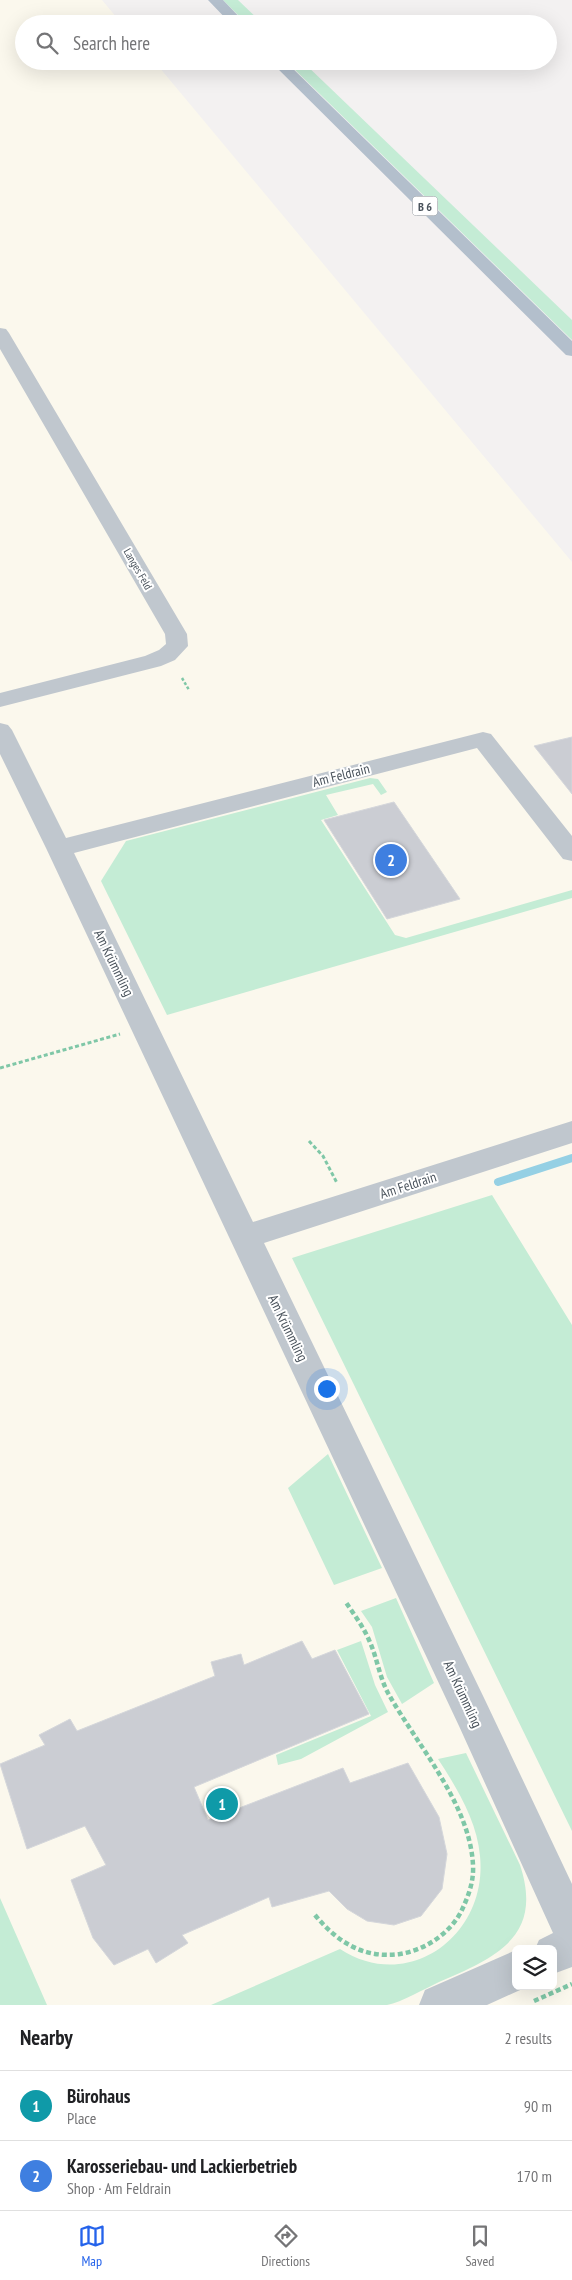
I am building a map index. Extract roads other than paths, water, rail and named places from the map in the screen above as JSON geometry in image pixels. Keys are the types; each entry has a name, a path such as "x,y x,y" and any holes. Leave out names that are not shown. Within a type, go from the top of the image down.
{"main road":[{"path":"215,0 230,15"},
{"name":"B 6","path":"286,70 572,351"}],"street":[{"name":"Langes Feld","path":"0,333 176,634 177,646 168,655 153,661 0,700"},
{"name":"Am Krümmling","path":"0,730 59,848 245,1237 472,1713 572,1929"},
{"name":"Am Feldrain","path":"59,848 483,739 572,853"},
{"name":"Am Feldrain","path":"245,1237 572,1132"},
{"path":"557,1952 572,1946"},
{"path":"440,2005 512,1973"}],"waterway":[{"path":"498,1182 572,1158"}],"place":[{"name":"Karosseriebau- und Lackierbetrieb","path":"391,860"},
{"name":"Bürohaus","path":"222,1804"}]}
